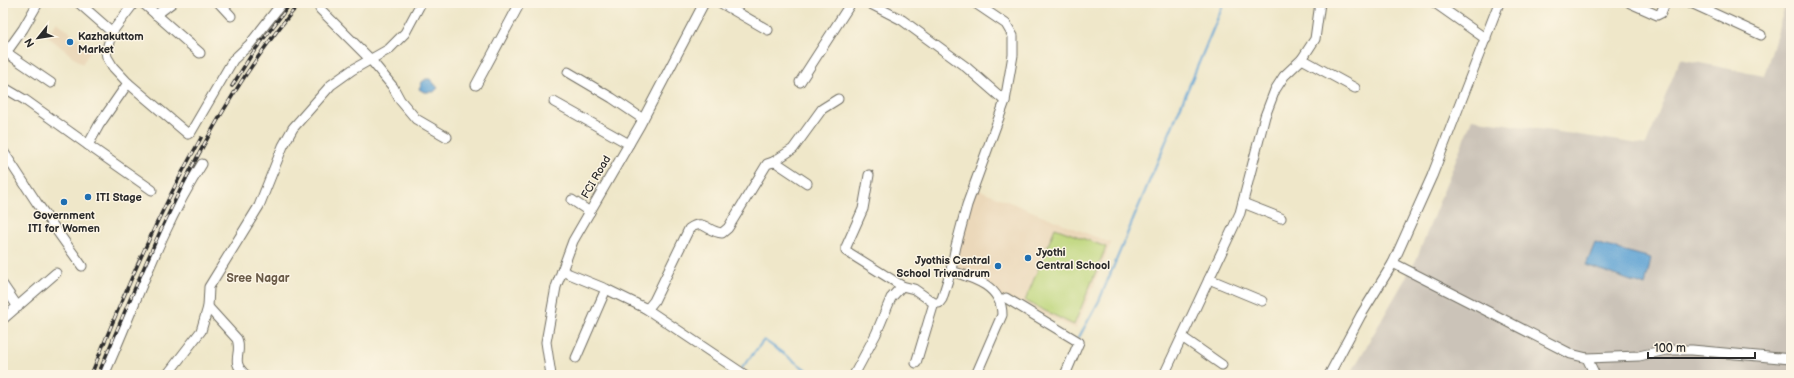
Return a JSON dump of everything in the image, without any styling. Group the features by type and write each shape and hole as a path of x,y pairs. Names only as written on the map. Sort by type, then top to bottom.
{"street":[{"path":"38,3 5,56 51,83"},
{"path":"79,3 112,32"},
{"path":"134,3 112,32 106,52 107,57 113,68 128,83 188,134 191,132 233,60 250,44 282,3"},
{"path":"143,3 200,53"},
{"path":"156,15 172,3"},
{"path":"219,3 230,16"},
{"path":"167,375 201,331 208,307 209,287 260,206 283,146 293,128 331,86 352,70 389,49 405,33 421,3"},
{"path":"476,85 520,3"},
{"name":"FCI Road","path":"551,375 546,342 556,287 573,241 643,119 704,3"},
{"path":"721,3 768,30"},
{"path":"800,82 851,3"},
{"path":"869,3 902,20 966,67 1005,101"},
{"path":"869,176 863,209 846,247 846,251 902,286 914,289 934,303 939,303 942,299 951,271 967,205 1005,101 1013,55 1013,36 1006,24 975,3"},
{"path":"1164,375 1240,213 1265,116 1275,90 1284,76 1302,59 1314,39 1320,3"},
{"path":"1435,3 1486,39"},
{"path":"1329,375 1361,315 1393,263 1432,176 1499,3"},
{"path":"1630,3 1657,15 1661,13 1666,3"},
{"path":"1691,3 1761,35"},
{"path":"320,9 371,60 416,119 447,137"},
{"path":"1302,59 1355,88"},
{"path":"568,72 612,98 643,119"},
{"path":"88,145 99,125 128,83"},
{"path":"3,87 25,100 152,190"},
{"path":"645,308 649,307 654,301 689,229 695,225 702,225 717,233 722,233 728,228 767,164 773,162 793,149 822,108 838,99"},
{"path":"554,102 629,144"},
{"path":"3,151 36,203 82,266"},
{"path":"773,162 807,183"},
{"path":"104,375 148,270 183,194 202,164"},
{"path":"572,200 590,212"},
{"path":"1243,203 1281,218"},
{"path":"1393,263 1571,354 1587,358 1639,356 1666,350 1692,350 1791,359"},
{"path":"562,271 606,289 645,308 745,375"},
{"path":"951,271 976,279 988,285 1002,306 1002,315 976,375"},
{"path":"3,319 56,273"},
{"path":"1209,279 1262,301"},
{"path":"3,285 18,307"},
{"path":"854,375 876,334 891,298 902,286"},
{"path":"576,358 606,289"},
{"path":"1006,298 1079,342 1065,375"},
{"path":"916,363 934,303"},
{"path":"208,307 237,338 239,344 237,364 240,370 246,375"},
{"path":"1182,337 1222,365"},
{"path":"1587,358 1595,375"}],"shaded area":[{"path":"1786,3 1791,3 1791,375 1350,375 1416,260 1472,119 1646,145 1680,59 1764,76"},
{"name":"Kazhakuttom Market","path":"57,22 92,49 82,64 47,36"},
{"name":"Jyothi Central School","path":"975,188 1111,243 1076,329 947,273"}],"green space":[{"path":"1055,228 1106,247 1074,325 1025,301"}],"water":[{"path":"426,79 430,79 438,88 434,92 424,92 419,89 422,82"},
{"path":"1595,243 1651,258 1645,286 1586,265"}],"waterway":[{"path":"1079,337 1099,301 1224,3"},
{"path":"741,369 764,340 808,371 820,375"}],"railway":[{"path":"232,86 252,54 291,3"},
{"path":"98,375 147,260 202,147 245,76 278,29 300,3"},
{"path":"91,375 129,284 156,225 170,195 201,138"}],"place":[{"name":"Kazhakuttom Market","path":"70,42"},
{"name":"ITI Stage","path":"88,197"},
{"name":"Government ITI for Women","path":"64,202"},
{"name":"Jyothi Central School","path":"1028,258"},
{"name":"Jyothis Central School Trivandrum","path":"998,266"}],"district":[{"name":"Sree Nagar","path":"258,278"}]}
